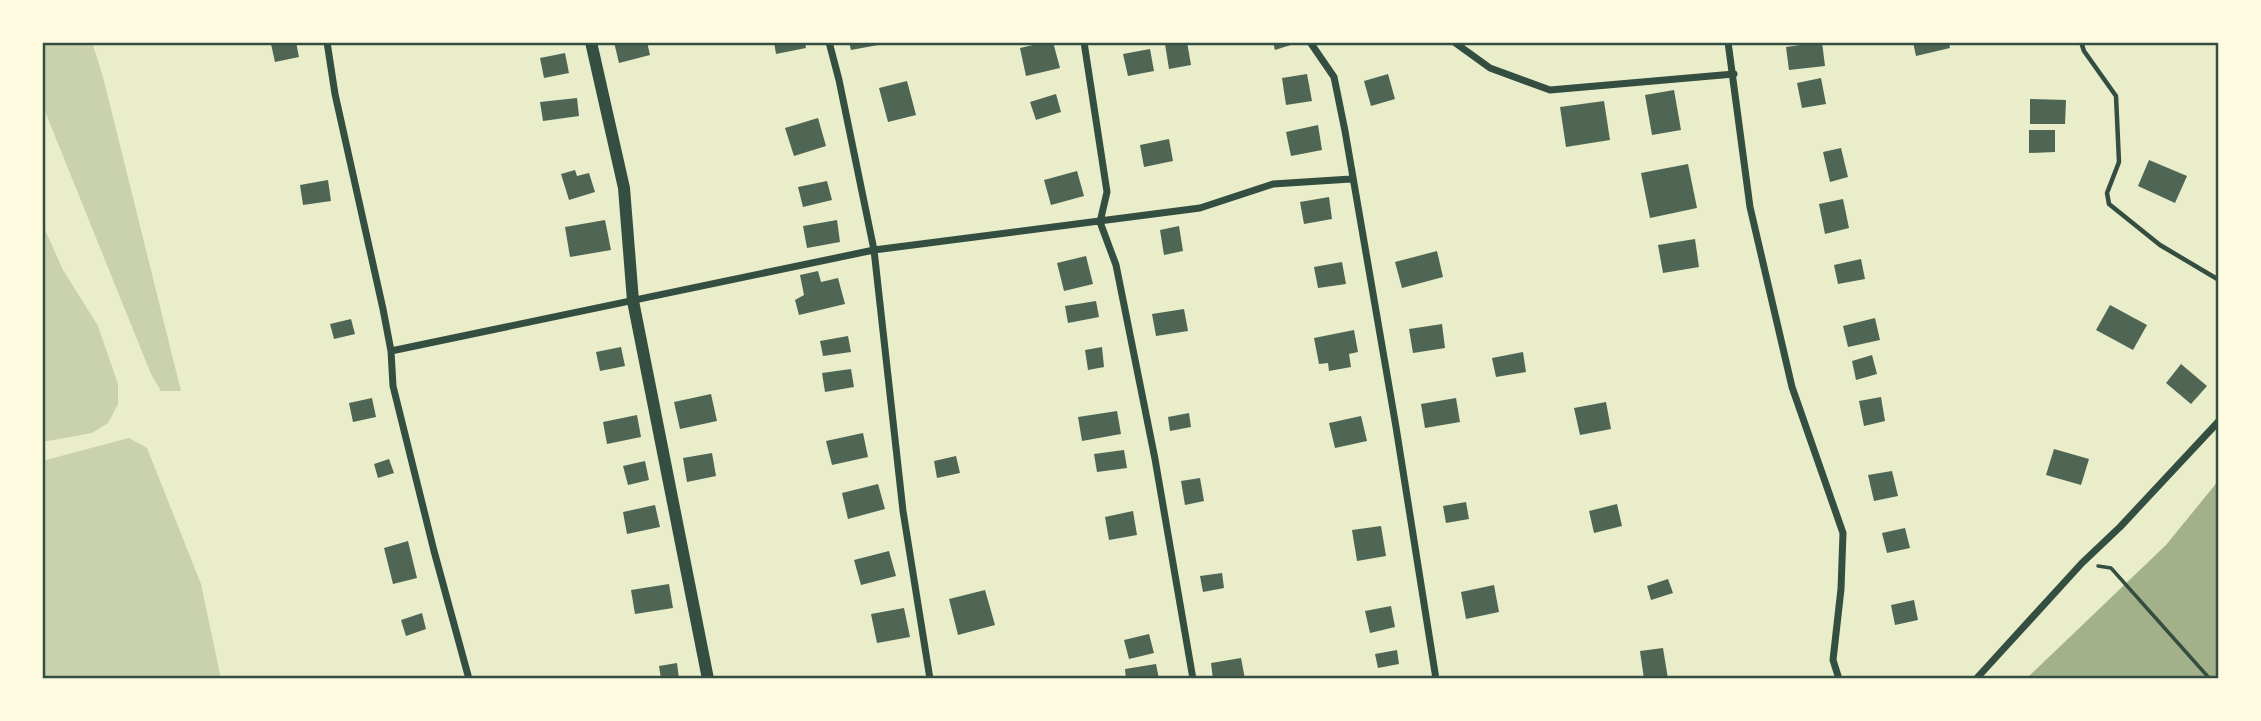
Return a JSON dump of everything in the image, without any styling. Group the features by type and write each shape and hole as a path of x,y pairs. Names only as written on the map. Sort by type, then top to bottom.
{"main road":[{"path":"591,42 624,188 634,301 708,679"}],"street":[{"path":"327,42 335,94 391,351 393,386 469,679"},
{"path":"829,42 874,250 903,511 930,679"},
{"path":"1084,42 1107,192 1101,222 1116,265 1155,459 1193,679"},
{"path":"1310,42 1334,77 1396,427 1436,679"},
{"path":"1454,42 1490,68 1550,90 1734,74"},
{"path":"1728,42 1750,207 1792,387 1843,533 1841,589 1833,660 1839,679"},
{"path":"391,351 874,250 1200,208 1273,184 1352,179"},
{"path":"1976,679 2082,563 2130,517 2219,421"}],"lane":[{"path":"2081,42 2084,51 2116,96 2119,162 2108,193 2109,204 2160,245 2219,280"}],"path":[{"path":"2111,568 2210,679"}],"shaded area":[{"path":"42,42 92,42 181,391 161,391 151,374 42,104"},
{"path":"42,223 63,270 98,326 118,384 118,404 108,423 92,433 42,442"},
{"path":"129,438 147,448 201,584 221,679 42,679 42,461"},
{"path":"2219,480 2219,679 2026,679 2166,545"}],"building":[{"path":"296,42 299,57 275,62 271,44"},
{"path":"614,42 647,42 650,55 619,63"},
{"path":"774,42 805,42 806,48 776,54"},
{"path":"849,42 878,42 878,45 851,50"},
{"path":"1053,42 1060,68 1026,76 1020,48"},
{"path":"1187,42 1191,65 1169,69 1165,44"},
{"path":"1273,42 1296,42 1297,43 1275,50"},
{"path":"1822,42 1825,66 1789,70 1786,47"},
{"path":"1913,42 1949,42 1950,48 1916,56"},
{"path":"1150,49 1154,71 1128,76 1123,54"},
{"path":"565,53 569,73 544,78 540,58"},
{"path":"1307,74 1312,101 1286,105 1282,78"},
{"path":"1388,74 1395,99 1371,106 1364,81"},
{"path":"1821,78 1826,104 1802,108 1797,83"},
{"path":"907,81 916,115 888,122 879,88"},
{"path":"1674,90 1681,130 1652,135 1645,95"},
{"path":"1056,94 1061,112 1036,120 1030,102"},
{"path":"577,98 579,116 543,121 540,102"},
{"path":"2030,99 2066,100 2065,124 2030,124"},
{"path":"1604,101 1610,140 1566,147 1560,107"},
{"path":"818,118 826,146 794,156 785,128"},
{"path":"1318,125 1322,150 1291,156 1286,132"},
{"path":"2029,130 2055,130 2055,152 2029,153"},
{"path":"1169,139 1173,161 1144,167 1140,145"},
{"path":"1841,148 1848,177 1830,182 1823,152"},
{"path":"2149,160 2187,176 2175,203 2138,186"},
{"path":"1688,164 1697,208 1650,218 1641,173"},
{"path":"575,170 577,176 589,173 595,192 569,200 561,174"},
{"path":"1077,171 1084,196 1051,205 1044,180"},
{"path":"328,180 331,201 303,205 300,185"},
{"path":"827,181 832,200 803,207 798,187"},
{"path":"1329,197 1332,219 1304,224 1300,202"},
{"path":"1843,199 1849,228 1825,234 1819,204"},
{"path":"605,220 611,250 570,257 565,227"},
{"path":"837,220 840,242 807,248 803,226"},
{"path":"1179,226 1183,251 1164,255 1160,230"},
{"path":"1695,239 1699,267 1663,273 1658,245"},
{"path":"1437,251 1443,277 1402,288 1395,262"},
{"path":"1086,256 1093,284 1064,291 1057,263"},
{"path":"1861,259 1865,279 1838,284 1834,265"},
{"path":"1342,262 1346,284 1318,288 1314,267"},
{"path":"818,271 821,282 838,278 845,304 799,315 795,300 804,295 800,275"},
{"path":"1096,301 1099,317 1068,323 1065,306"},
{"path":"2110,305 2147,325 2133,350 2096,330"},
{"path":"1184,309 1188,331 1156,336 1152,314"},
{"path":"1875,318 1880,340 1848,347 1843,326"},
{"path":"351,319 355,334 334,339 330,324"},
{"path":"1442,324 1445,348 1413,353 1409,329"},
{"path":"1354,330 1358,352 1349,354 1351,367 1329,371 1328,363 1319,364 1314,338"},
{"path":"848,336 851,352 823,356 820,341"},
{"path":"621,347 625,366 600,371 596,352"},
{"path":"1102,347 1104,367 1088,370 1085,350"},
{"path":"1523,352 1526,372 1496,377 1492,358"},
{"path":"1872,355 1877,374 1856,380 1852,361"},
{"path":"2181,364 2207,386 2191,404 2166,383"},
{"path":"851,369 854,387 825,392 822,373"},
{"path":"711,394 717,421 680,429 674,402"},
{"path":"1881,397 1885,421 1864,426 1859,401"},
{"path":"372,398 376,417 353,422 349,403"},
{"path":"1456,398 1460,422 1425,428 1421,404"},
{"path":"1606,402 1611,429 1580,435 1574,408"},
{"path":"1117,411 1121,434 1082,441 1078,417"},
{"path":"1189,413 1191,427 1170,431 1168,417"},
{"path":"637,415 641,437 607,444 603,422"},
{"path":"1361,416 1367,441 1335,448 1329,423"},
{"path":"863,433 868,457 832,465 826,441"},
{"path":"2054,449 2089,459 2081,485 2046,475"},
{"path":"1124,450 1127,468 1097,472 1094,454"},
{"path":"712,453 716,476 687,482 683,458"},
{"path":"956,456 960,473 937,478 934,461"},
{"path":"389,459 394,473 378,478 374,464"},
{"path":"645,461 649,480 628,485 623,466"},
{"path":"1892,471 1898,496 1874,501 1868,475"},
{"path":"1200,478 1204,501 1185,505 1181,481"},
{"path":"878,484 885,509 848,519 842,493"},
{"path":"1466,502 1469,519 1446,523 1443,506"},
{"path":"1617,504 1622,526 1594,533 1589,511"},
{"path":"655,505 660,527 627,534 623,512"},
{"path":"1133,511 1137,535 1109,540 1105,517"},
{"path":"1381,526 1386,556 1357,561 1352,530"},
{"path":"1905,528 1910,548 1887,553 1882,533"},
{"path":"408,541 417,578 393,584 384,548"},
{"path":"889,551 896,576 861,585 854,560"},
{"path":"1222,573 1224,588 1203,592 1200,576"},
{"path":"1668,579 1673,593 1651,600 1647,586"},
{"path":"669,584 673,608 635,614 631,590"},
{"path":"1494,585 1499,612 1466,619 1461,592"},
{"path":"985,590 995,625 958,635 949,599"},
{"path":"1914,600 1918,620 1895,625 1891,605"},
{"path":"1391,606 1395,627 1370,633 1365,611"},
{"path":"904,608 910,637 877,643 871,614"},
{"path":"422,613 426,629 406,636 401,620"},
{"path":"1149,634 1154,653 1129,659 1124,640"},
{"path":"1663,648 1668,679 1644,679 1640,651"},
{"path":"1397,650 1399,664 1378,668 1375,654"},
{"path":"1241,658 1245,679 1213,679 1211,663"},
{"path":"677,663 679,679 661,679 659,666"},
{"path":"1156,664 1159,679 1126,679 1125,669"}]}
